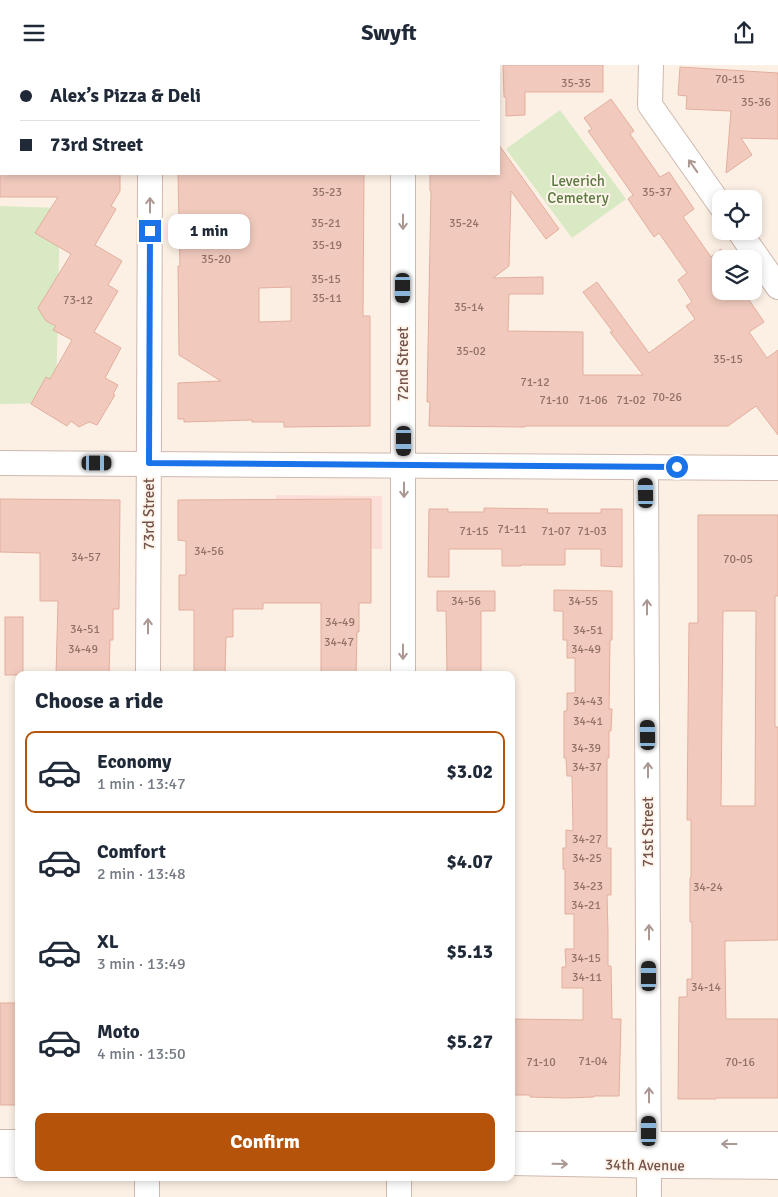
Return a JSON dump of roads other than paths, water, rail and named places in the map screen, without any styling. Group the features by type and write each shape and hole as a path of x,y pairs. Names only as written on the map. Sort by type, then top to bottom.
{"street":[{"path":"651,65 650,105 712,193"},
{"name":"73rd Street","path":"148,671 150,175"},
{"name":"72nd Street","path":"403,175 403,671"},
{"path":"745,240 778,287"},
{"path":"0,463 778,468"},
{"name":"71st Street","path":"646,467 649,1197"},
{"path":"0,1142 15,1142"},
{"name":"34th Avenue","path":"515,1144 778,1167"},
{"name":"34th Avenue","path":"515,1163 650,1155 778,1144"},
{"path":"0,1165 15,1165"},
{"path":"147,1181 147,1197"},
{"path":"399,1181 399,1197"}],"park label":[{"name":"Leverich Cemetery","path":"578,190"}]}
